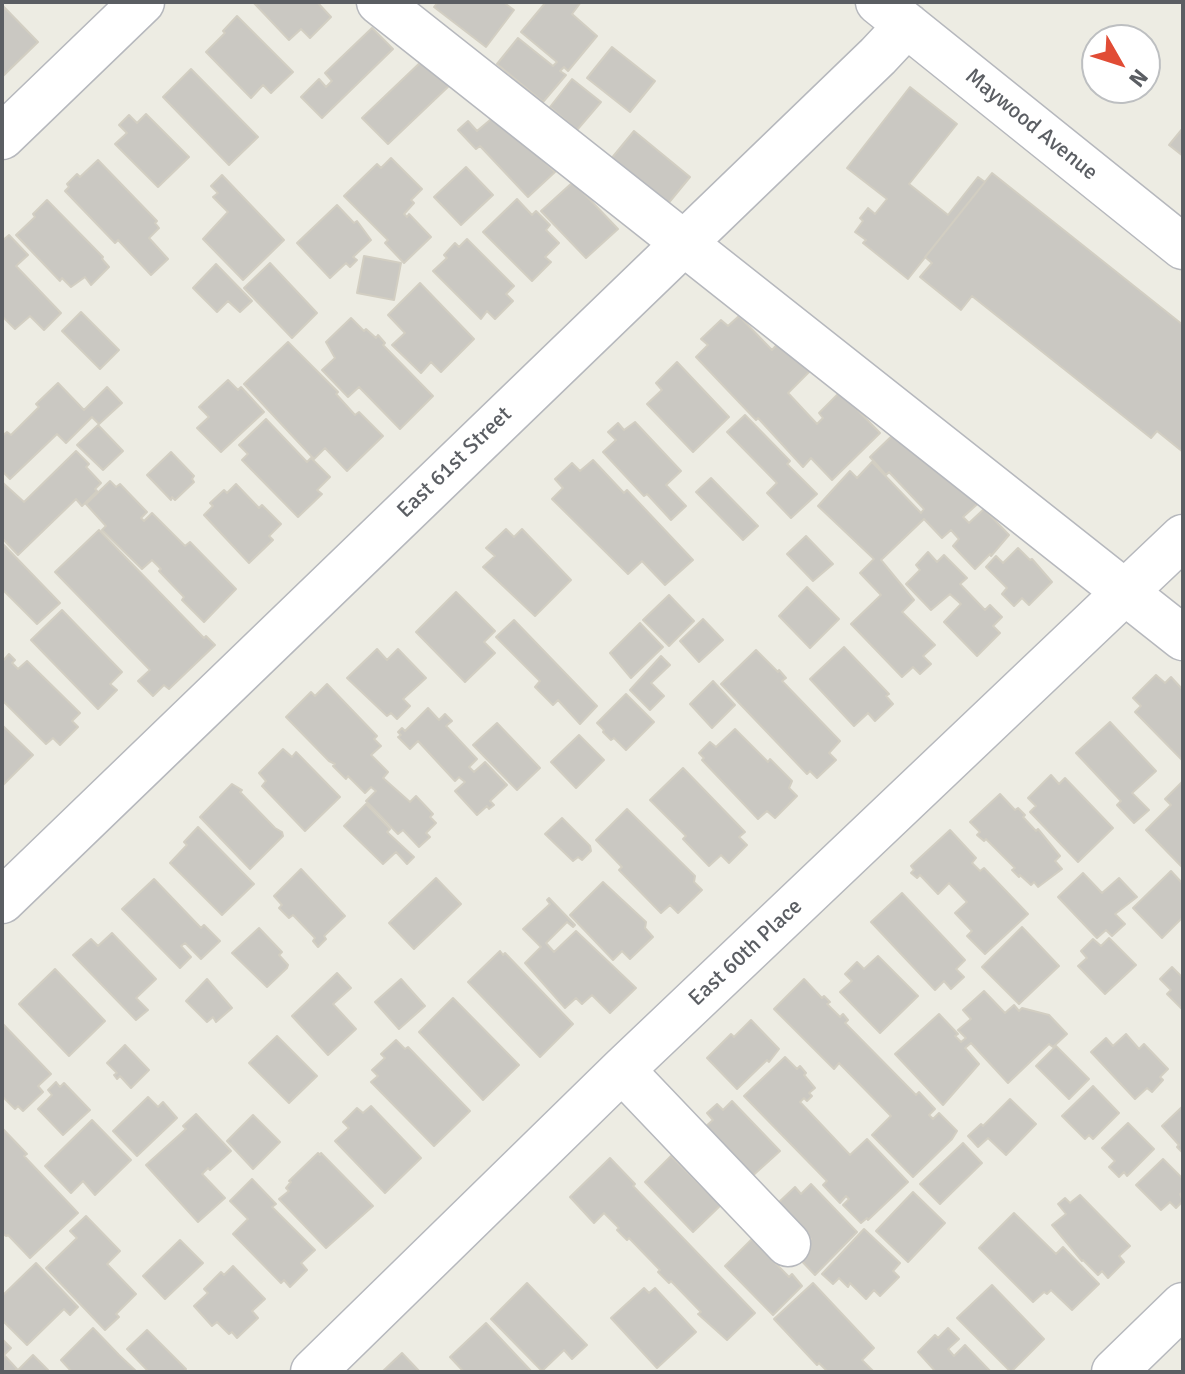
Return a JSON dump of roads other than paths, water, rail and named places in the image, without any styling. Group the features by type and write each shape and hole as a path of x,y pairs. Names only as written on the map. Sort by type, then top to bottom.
{"street":[{"path":"2,137 142,2"},
{"path":"379,2 1183,638"},
{"name":"East 61st Street","path":"2,901 685,241 892,13"},
{"name":"Maywood Avenue","path":"892,13 1183,247"},
{"name":"East 60th Place","path":"313,1372 622,1070 1183,537"},
{"path":"622,1070 788,1244"},
{"path":"1114,1372 1183,1305"}]}
